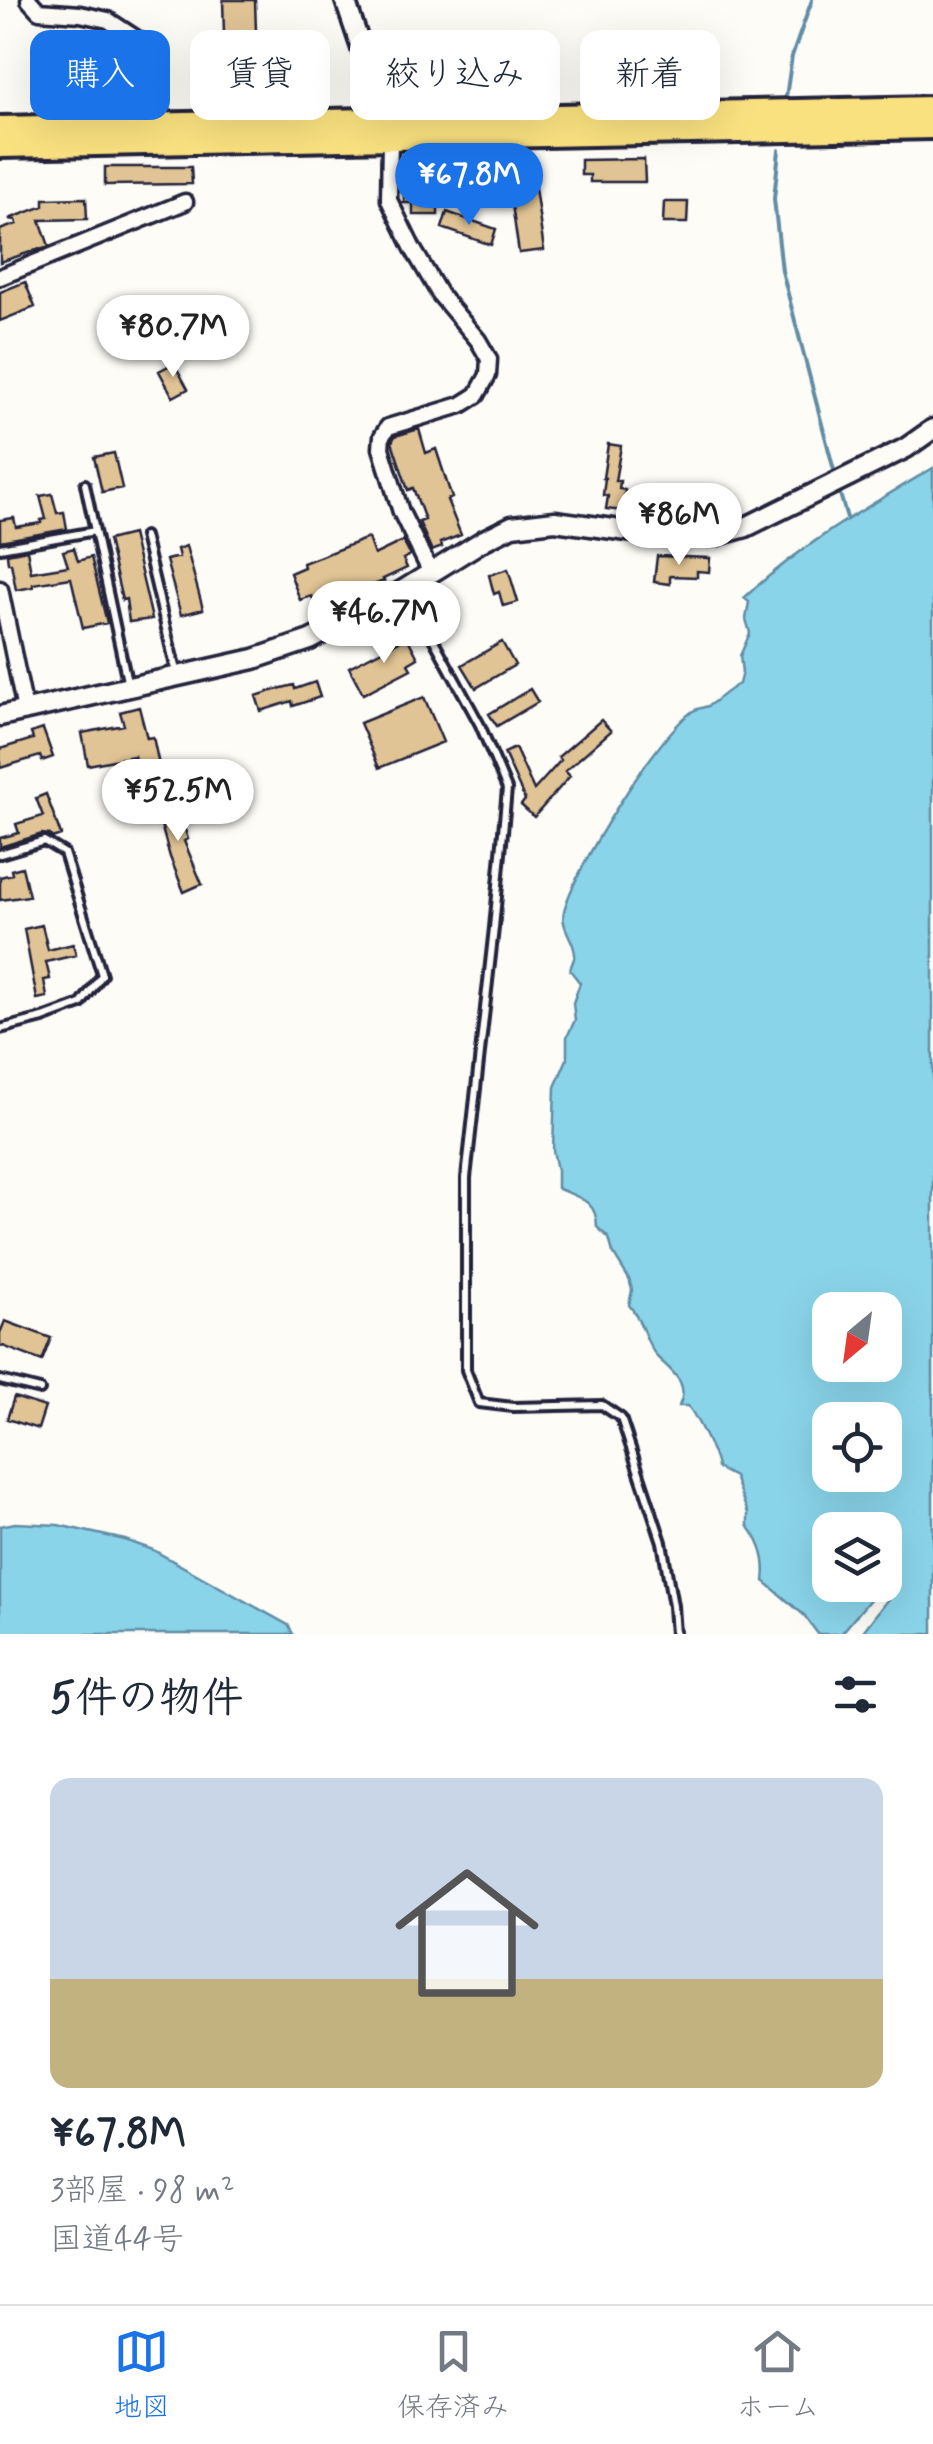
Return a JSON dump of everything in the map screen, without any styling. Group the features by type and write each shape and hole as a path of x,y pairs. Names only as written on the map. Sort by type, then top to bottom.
{"highway":[{"path":"0,146 168,134 933,108"},
{"path":"389,129 933,127"},
{"path":"0,128 168,134"}],"street":[{"path":"29,0 38,11 108,20 137,39 145,52 152,97 168,134"},
{"path":"343,1 389,129 389,200 440,295 478,340 489,360 488,375 477,395 461,405 388,427 382,436 380,448 401,512 431,572"},
{"path":"0,276 185,202"},
{"path":"0,716 254,659 310,640 512,526 555,521 664,536 714,536 746,528 906,448 933,429"},
{"path":"0,589 25,710"}],"lane":[{"path":"84,484 128,687"},
{"path":"0,548 94,530"},
{"path":"144,536 177,676"},
{"path":"405,588 480,726 506,789 466,1178 466,1370 479,1403 513,1407 602,1405 620,1418 662,1542 675,1634"},
{"path":"0,854 44,841 64,853 102,975 80,1004 0,1029"},
{"path":"0,1380 40,1390"}],"water":[{"path":"933,468 933,1634 861,1634 886,1602 902,1602 902,1512 812,1512 812,1602 868,1602 841,1634 818,1634 804,1615 764,1581 762,1552 748,1526 748,1513 734,1477 717,1468 692,1411 688,1406 679,1406 680,1382 653,1351 629,1305 629,1279 609,1238 597,1227 594,1211 585,1201 557,1188 553,1150 555,1087 567,1059 567,1037 575,1020 573,1003 580,983 570,970 575,955 563,917 583,866 640,773 678,724 739,684 740,656 750,633 746,619 749,602 744,598 812,543"},
{"path":"58,1525 153,1550 288,1625 293,1634 0,1634 0,1526"}],"building":[{"path":"223,0 255,0 256,30 224,30"},
{"path":"429,152 429,174 438,174 438,215 413,215 413,203 404,203 404,153"},
{"path":"644,159 645,182 590,182 590,175 581,175 581,160"},
{"path":"105,167 191,167 192,184 105,185"},
{"path":"534,181 544,250 519,253 509,184"},
{"path":"86,198 87,219 40,220 49,246 0,262 0,230 17,224 9,219 44,206 44,199"},
{"path":"664,202 688,202 687,223 663,223"},
{"path":"447,212 496,229 491,245 442,228"},
{"path":"25,282 35,307 0,321 0,292"},
{"path":"174,363 188,389 173,397 159,371"},
{"path":"419,429 426,453 436,449 452,498 447,500 461,535 440,543 442,547 432,551 419,522 425,520 413,488 408,490 392,442 395,436"},
{"path":"608,444 621,446 615,481 620,481 619,489 625,490 623,511 606,509 608,496 603,495 603,478"},
{"path":"114,453 122,488 102,492 94,457"},
{"path":"52,494 57,513 64,512 67,529 0,541 0,520 14,518 16,527 41,523 46,519 40,496"},
{"path":"132,534 152,619 129,622 108,540"},
{"path":"368,538 374,555 403,541 410,555 403,559 407,568 316,607 312,596 300,600 290,573 304,567 303,563"},
{"path":"186,546 203,609 181,615 166,560 179,557 177,549"},
{"path":"74,548 78,561 91,557 107,623 83,628 71,578 16,590 7,554 27,550 31,572 68,566 63,551"},
{"path":"657,556 710,558 709,572 697,571 697,577 670,576 670,584 654,582"},
{"path":"508,569 518,602 503,606 499,592 494,594 489,575"},
{"path":"407,637 418,658 408,664 411,669 363,694 349,667"},
{"path":"502,642 515,665 476,688 462,665"},
{"path":"315,682 320,697 261,711 256,696"},
{"path":"530,689 538,702 497,726 489,714"},
{"path":"424,697 443,742 379,768 360,723"},
{"path":"139,707 147,738 153,737 159,765 138,770 134,756 88,765 82,733 124,725 120,712"},
{"path":"601,720 611,731 565,771 570,776 534,817 521,805 525,800 504,753 515,748 534,790 561,760 558,757"},
{"path":"43,729 53,757 42,761 40,756 0,768 0,749 33,739 31,733"},
{"path":"168,790 176,816 180,814 188,839 184,841 202,884 184,892 160,821 165,819 157,794"},
{"path":"46,794 61,835 52,838 42,834 0,847 0,838 19,833 16,824 43,816 36,798"},
{"path":"22,867 29,896 0,900 0,877"},
{"path":"42,925 48,950 73,944 76,955 46,962 50,979 44,980 47,997 37,999 24,929"},
{"path":"5,1321 51,1338 42,1361 0,1345"},
{"path":"14,1397 45,1407 38,1429 7,1419"}],"waterway":[{"path":"786,97 792,56 812,0"},
{"path":"779,150 774,199 782,271 836,478"},
{"path":"838,487 847,518"}]}
